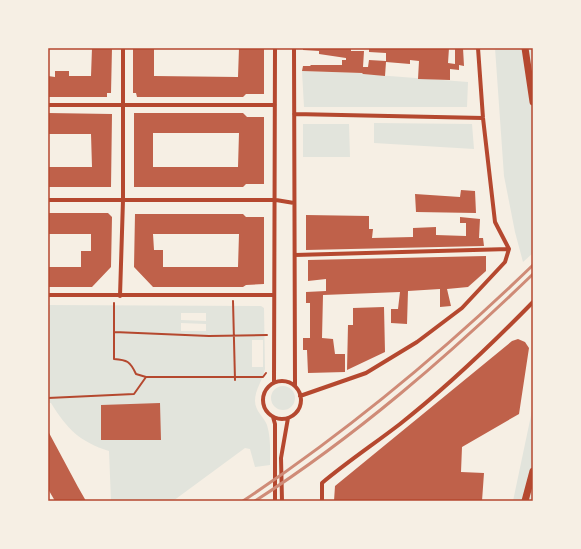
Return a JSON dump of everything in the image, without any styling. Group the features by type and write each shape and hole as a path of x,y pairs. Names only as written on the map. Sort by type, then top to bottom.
{"main road":[{"path":"525,48 533,102"},
{"path":"525,501 533,470"}],"street":[{"path":"120,296 123,200 123,48"},
{"path":"274,382 276,200 275,48"},
{"path":"294,48 295,386"},
{"path":"300,396 366,373 417,342 462,308 505,262 509,249 495,222 483,118 478,48"},
{"path":"48,105 275,105"},
{"path":"294,114 483,118"},
{"path":"48,200 276,200 294,203"},
{"path":"295,255 509,249"},
{"path":"48,295 274,295"},
{"path":"322,501 322,483 435,395 512,324 533,302"},
{"path":"281,380 290,382 295,386 299,390 300,396 300,406 298,410 294,415 288,418 279,419 273,417 265,409 263,402 264,393 267,388 274,382 281,380"},
{"path":"273,417 275,424 275,501"},
{"path":"282,501 281,458 288,418"}],"path":[{"path":"114,296 114,359 124,360 132,364 136,374 146,377 263,377 266,374 268,364 274,364"},
{"path":"233,298 235,380"},
{"path":"114,332 274,336"},
{"path":"48,398 134,394 146,377"}],"shaded area":[{"path":"495,48 533,48 533,253 523,262 515,232 504,176"},
{"path":"302,71 362,73 468,82 467,107 304,107"},
{"path":"374,123 472,124 474,149 374,143"},
{"path":"303,124 349,124 350,157 303,157"},
{"path":"48,305 261,306 264,308 265,369 256,392 255,405 267,425 270,445 270,465 255,467 250,449 245,448 173,501 111,501 109,451 82,439 69,427 51,403 48,403","holes":["181,313 206,313 206,321 181,320","181,323 206,324 206,331 181,331","252,340 263,340 263,367 252,367"]},
{"path":"283,386 291,390 295,398 291,406 283,410 275,406 271,398 275,390"},
{"path":"533,406 533,501 513,501"}],"building":[{"path":"92,48 112,48 111,93 107,93 107,97 48,97 48,76 55,77 55,71 69,71 69,76 91,76"},
{"path":"133,48 154,48 154,76 238,77 239,48 264,48 264,94 246,94 243,97 137,97 136,93 133,93"},
{"path":"303,48 351,48 351,51 364,51 363,67 368,67 369,60 386,61 386,53 369,52 369,48 449,48 448,63 455,64 455,48 463,48 464,66 459,65 459,70 450,69 450,80 418,79 419,61 410,60 410,64 386,62 385,76 362,73 302,71 303,66 342,65 342,60 346,60 346,58 319,54 319,51 303,50"},
{"path":"48,113 112,114 111,187 48,187 48,167 92,167 91,134 48,134"},
{"path":"134,113 243,113 247,117 264,117 264,184 246,184 243,187 134,187","holes":["153,133 239,133 238,167 153,167"]},
{"path":"461,190 475,191 476,213 416,212 415,194 460,197"},
{"path":"48,213 108,213 112,217 111,267 92,287 48,287 48,267 81,267 81,251 91,251 91,234 48,234"},
{"path":"135,214 243,214 246,217 264,217 264,284 246,285 243,287 153,287 134,267","holes":["153,234 239,234 238,267 163,267 163,250 154,250"]},
{"path":"306,215 369,216 369,229 373,229 372,238 413,237 413,228 436,227 436,235 466,236 466,223 460,223 460,217 480,219 479,238 483,238 484,246 306,250"},
{"path":"486,256 486,271 468,287 447,289 451,306 440,307 440,289 408,291 407,324 391,323 391,309 398,309 400,292 323,295 322,338 333,339 335,354 345,354 345,372 308,373 307,350 303,350 303,338 310,338 310,303 306,303 306,292 326,291 326,279 308,281 308,260"},
{"path":"384,307 385,352 347,370 348,325 353,325 353,308"},
{"path":"518,339 525,342 529,348 519,414 462,447 461,472 484,473 482,501 334,501 335,486 512,341"},
{"path":"160,403 161,440 101,440 101,405"},
{"path":"48,431 86,501 55,501 48,489"}],"railway":[{"path":"243,501 320,447 393,390 499,298 533,265"},
{"path":"255,501 329,450 400,394 501,305 533,274"}]}
